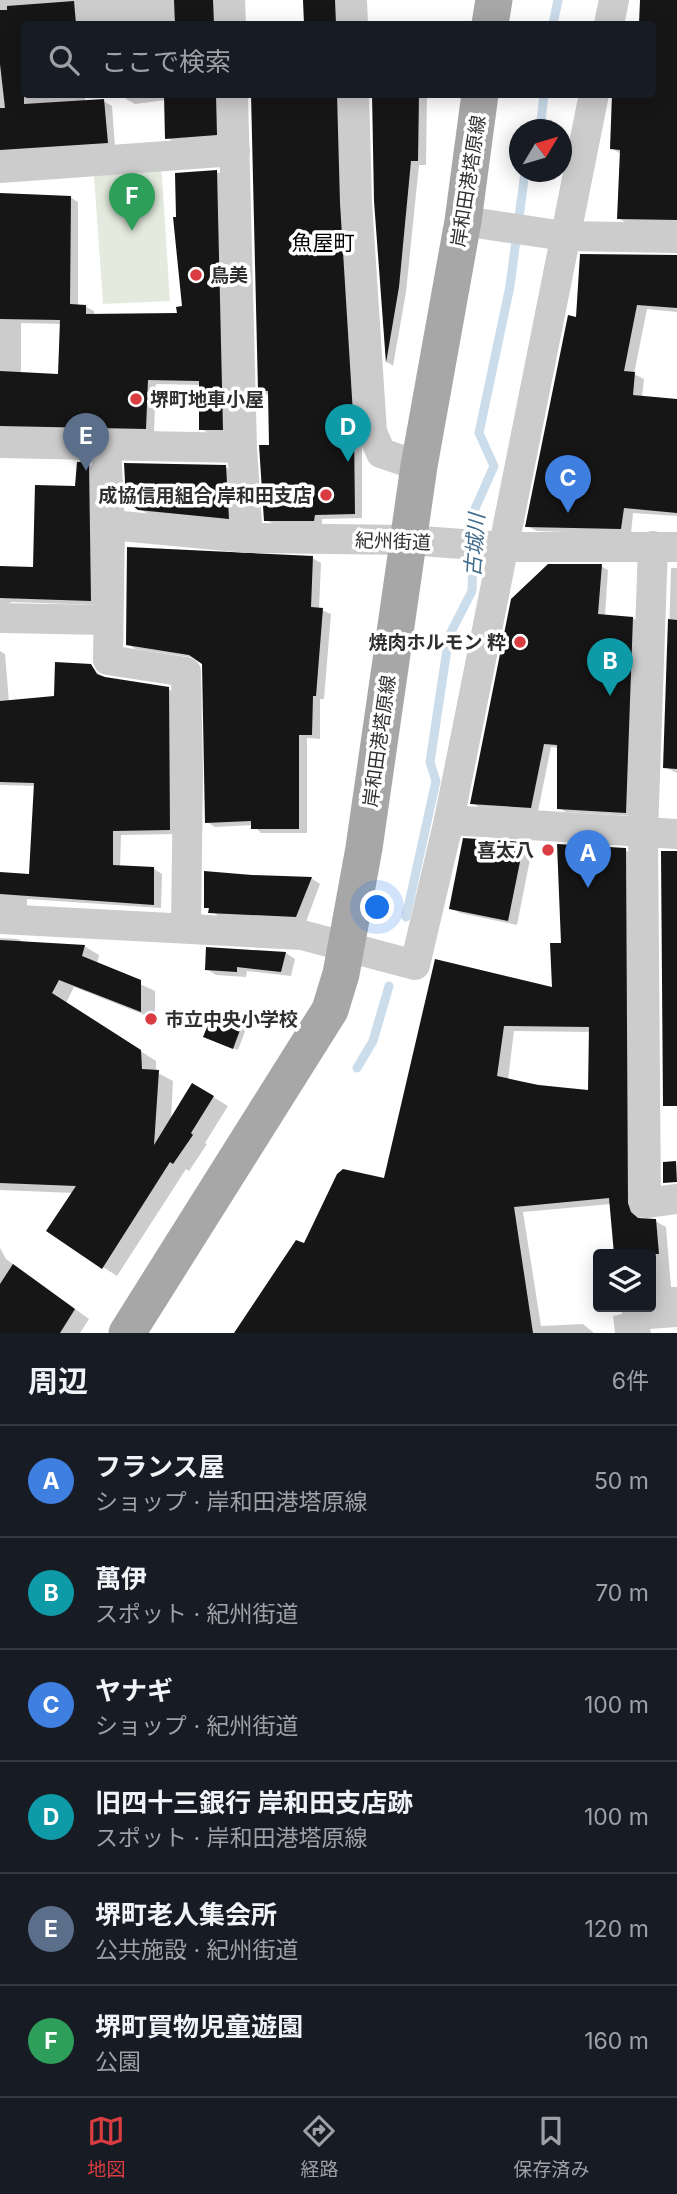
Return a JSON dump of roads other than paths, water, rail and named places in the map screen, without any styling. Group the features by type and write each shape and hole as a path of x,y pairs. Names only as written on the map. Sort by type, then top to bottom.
{"main road":[{"path":"490,21 494,0"},
{"name":"岸和田港塔原線","path":"127,1333 330,1010 347,944 419,466 463,221 480,98"}],"street":[{"path":"230,0 230,21"},
{"path":"352,0 353,21"},
{"path":"610,21 614,0"},
{"path":"233,98 242,448 248,538"},
{"path":"355,98 357,202 372,432 381,453 419,466"},
{"path":"0,919 302,934 347,944 415,965 449,820 483,546 550,234 593,98"},
{"path":"0,168 235,151"},
{"path":"463,221 550,234 677,238"},
{"path":"0,443 242,448"},
{"path":"106,444 110,525 107,660 186,672 186,927"},
{"name":"紀州街道","path":"110,525 248,538 408,540 483,546 665,546"},
{"path":"665,546 643,833 646,1203 677,1199"},
{"path":"0,618 106,620"},
{"path":"449,820 677,834"}],"waterway":[{"name":"古城川","path":"554,21 558,0"},
{"name":"古城川","path":"541,119 544,98"},
{"name":"古城川","path":"406,917 436,781 430,762 449,636 472,591 474,511 494,466 479,433 510,286 524,182"},
{"name":"古城川","path":"357,1068 373,1041 389,986"}],"place":[{"name":"堺町買物児童遊園","path":"132,231"},
{"name":"鳥美","path":"196,275"},
{"name":"堺町地車小屋","path":"136,399"},
{"name":"旧四十三銀行 岸和田支店跡","path":"348,462"},
{"name":"堺町老人集会所","path":"86,471"},
{"name":"成協信用組合 岸和田支店","path":"326,495"},
{"name":"ヤナギ","path":"568,513"},
{"name":"焼肉ホルモン 粋","path":"520,642"},
{"name":"萬伊","path":"610,696"},
{"name":"喜太八","path":"548,850"},
{"name":"フランス屋","path":"588,888"},
{"name":"市立中央小学校","path":"151,1019"}],"district":[{"name":"魚屋町","path":"323,243"}]}
